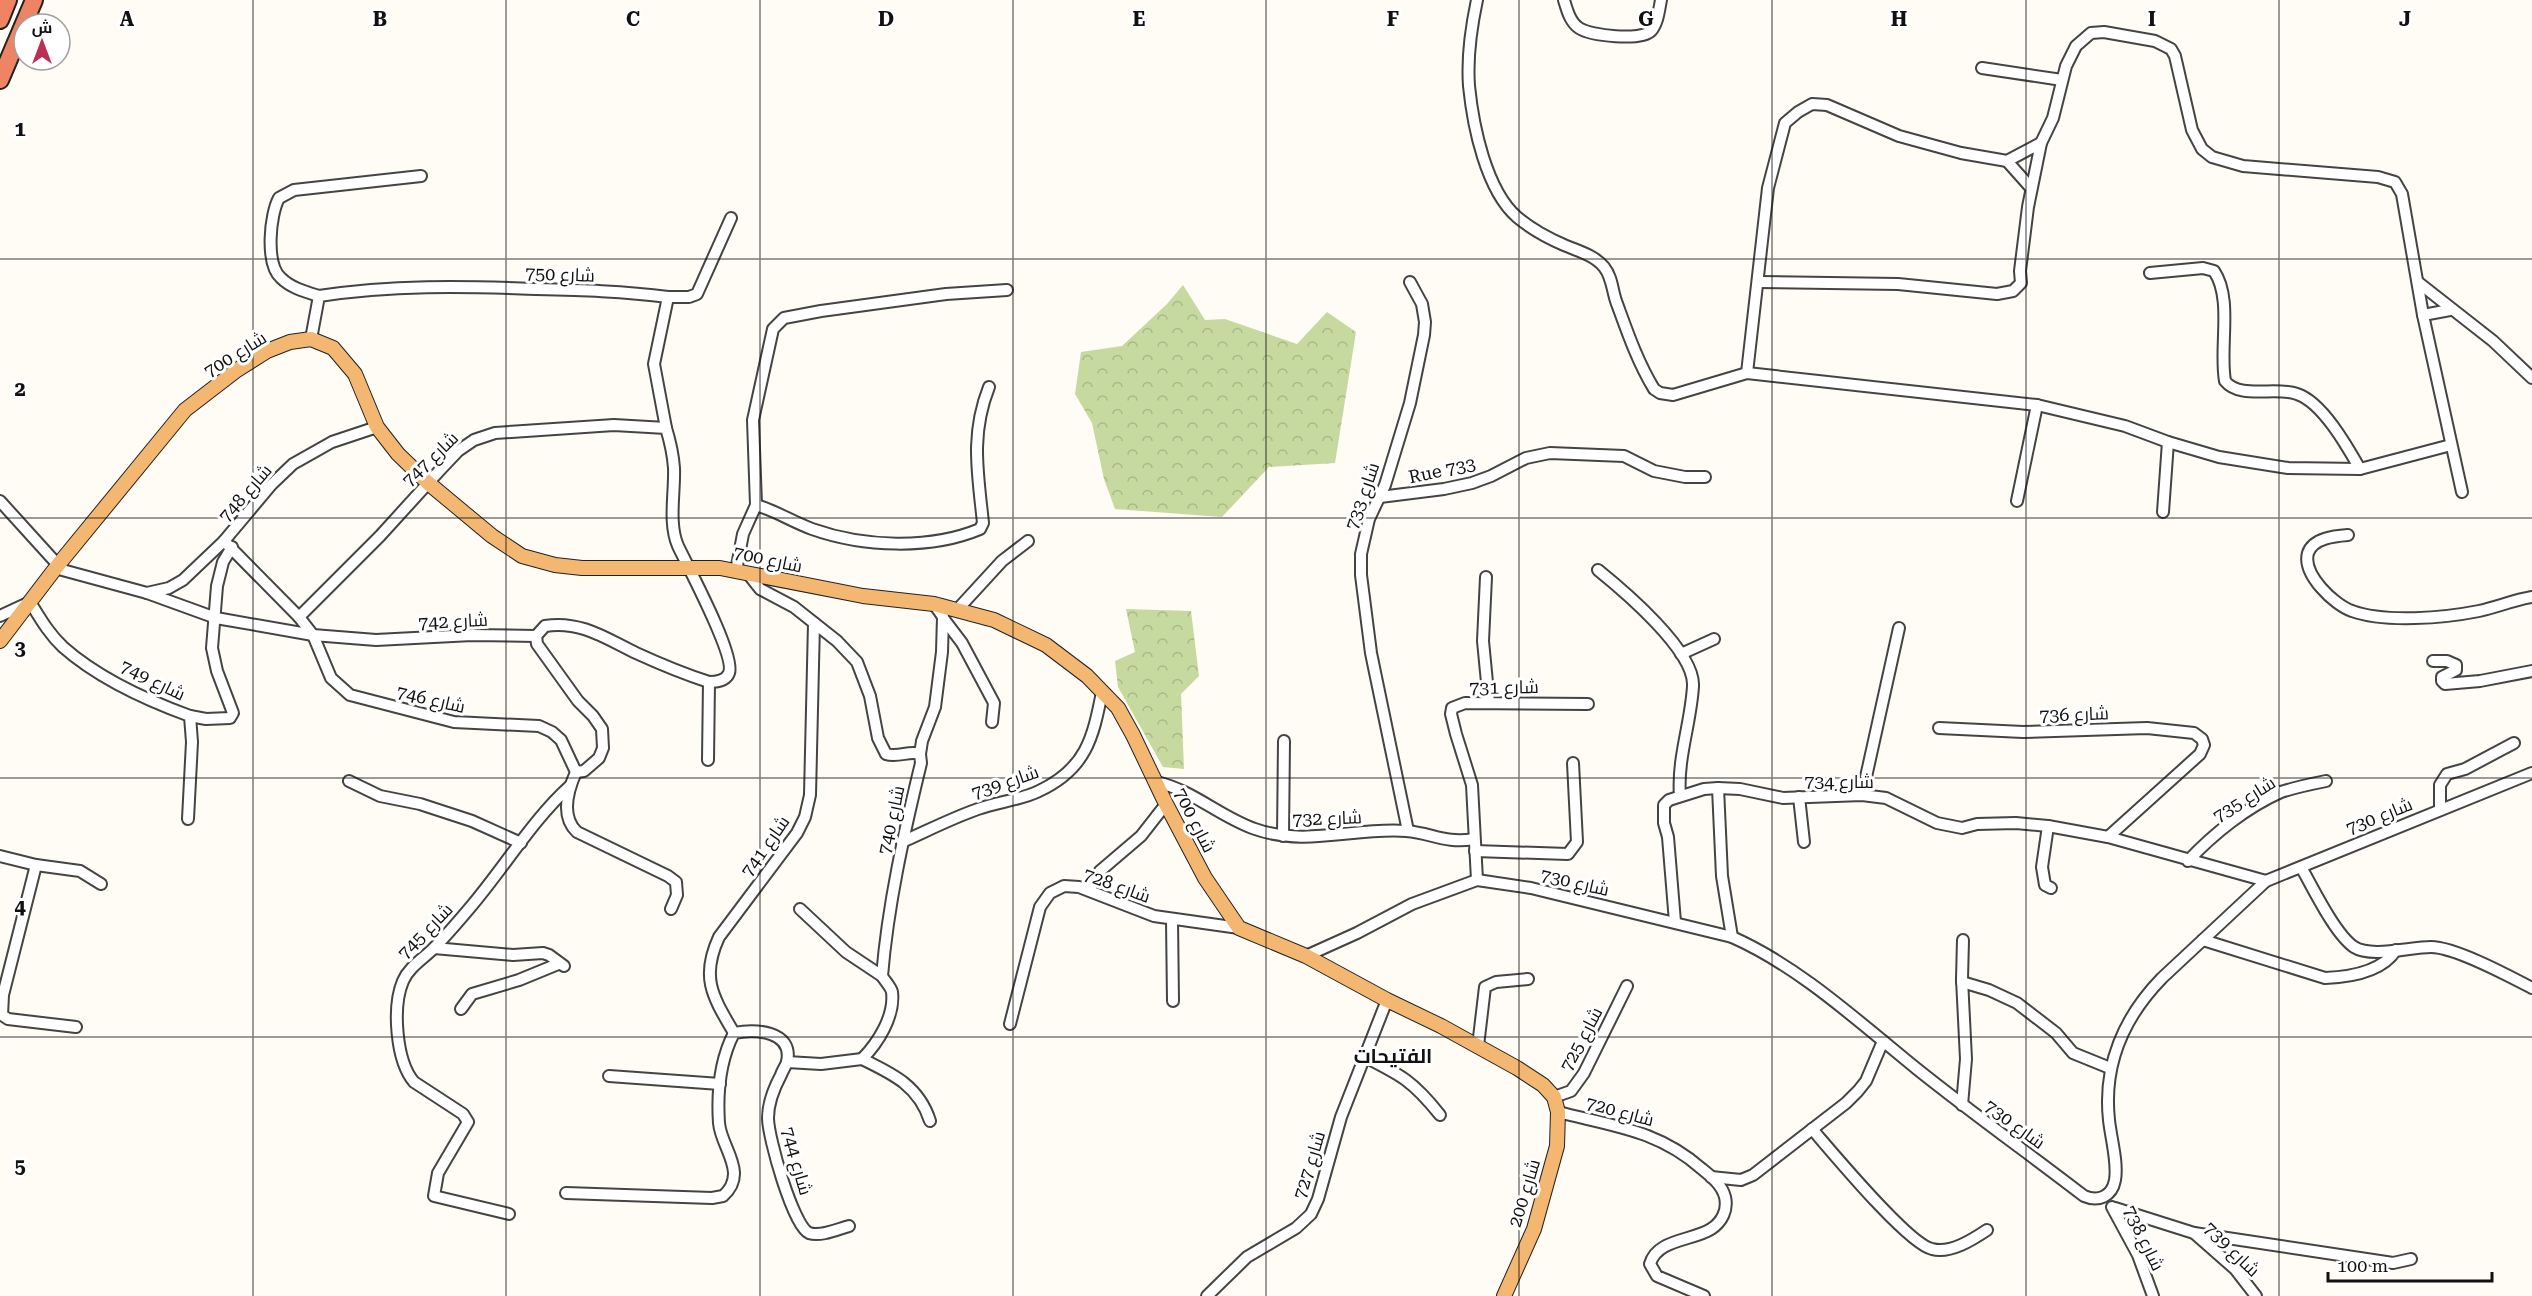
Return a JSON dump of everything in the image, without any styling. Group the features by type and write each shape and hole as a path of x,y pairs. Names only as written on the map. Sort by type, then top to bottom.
{"highway":[{"path":"0,20 8,0"},
{"path":"0,80 34,0"}],"main road":[{"name":"شارع 700","path":"0,640 56,567 185,410 237,370 267,351 290,342 311,339 333,348 355,375 377,427 398,454 427,482 492,536 522,556 555,565 582,567 720,568 863,596 934,604 994,620 1046,645 1087,676 1123,717 1205,878 1239,928"},
{"path":"1239,928 1306,956 1441,1026 1543,1085 1554,1097"},
{"name":"شارع 200","path":"1504,1296 1537,1219 1557,1146 1558,1112 1554,1097"}],"street":[{"path":"1477,0 1469,54 1469,86 1485,160 1502,200 1517,217 1539,231 1596,259 1603,266 1609,274 1614,296 1632,347 1654,389 1660,393 1673,395 1747,373 2037,405 2115,423 2219,457 2288,468 2360,469 2451,445"},
{"path":"1564,0 1572,21 1579,28 1596,34 1628,36 1649,33 1655,26 1661,0"},
{"path":"1759,282 1898,284 1997,294 2013,291 2021,283 2021,260 2031,188 2041,144 2053,118 2070,54 2083,38 2091,33 2104,32 2155,41 2171,49 2177,62 2192,130 2202,149 2212,157 2243,166 2378,177 2395,182 2402,194 2406,211 2419,283 2422,315 2462,492"},
{"path":"1982,68 2062,80"},
{"path":"1747,373 1768,188 1785,123 1798,111 1812,104 1827,105 1899,136 1961,153 2007,161 2041,144"},
{"path":"2007,161 2031,188"},
{"path":"311,339 319,296 282,280 273,265 272,220 279,198 294,190 421,176"},
{"name":"شارع 750","path":"319,296 396,287 443,286 689,297 697,294 731,218"},
{"path":"2150,273 2203,268 2214,271 2223,290 2222,350 2225,381 2234,388 2282,391 2302,396 2319,410 2340,436 2360,469"},
{"name":"شارع 733","path":"1408,831 1371,653 1361,575 1361,554 1369,519 1380,497 1410,403 1424,335 1425,322 1422,304 1410,282"},
{"path":"2419,283 2450,310 2493,341 2532,378"},
{"path":"920,753 893,756 886,754 882,749 865,677 857,662 837,641 794,607 768,595 742,573 742,534 756,505 753,420 773,330 780,320 821,311 946,294 1007,290"},
{"path":"668,297 654,364 674,469 673,511 677,543 726,648 730,670 722,680 709,682 708,760"},
{"path":"2422,315 2450,310"},
{"path":"756,505 810,529 861,541 934,541 980,529 983,523 976,442 978,418 989,387"},
{"path":"2017,501 2037,405"},
{"name":"شارع 747","path":"299,617 380,536 427,482 464,446 487,435 614,425 666,428"},
{"name":"شارع 748","path":"147,593 169,588 183,580 228,544 271,485 293,464 332,442 377,427"},
{"path":"2163,512 2168,442"},
{"name":"Rue 733","path":"1380,497 1472,483 1542,453 1571,452 1624,456 1654,471 1685,477 1705,477"},
{"path":"0,501 56,567"},
{"path":"2348,535 2322,540 2308,552 2308,559 2315,578 2324,592 2333,601 2352,611 2378,617 2452,615 2532,597"},
{"path":"957,610 1002,561 1028,541"},
{"path":"228,544 299,617"},
{"path":"190,716 224,720 230,718 233,713 217,671 212,648 217,586 228,544"},
{"name":"شارع 742","path":"56,567 147,593 216,618 313,635 376,640 472,635 536,636 546,626 566,624 584,628 709,682"},
{"path":"1598,570 1637,603 1681,654 1693,673 1693,686 1681,756 1680,796 1669,800 1664,805 1663,812 1668,837 1675,922"},
{"path":"1486,578 1483,641 1489,703"},
{"path":"0,616 30,602"},
{"name":"شارع 749","path":"30,602 54,637 90,667 152,700 190,716 192,742 188,819"},
{"path":"934,604 962,643 994,703 992,722"},
{"name":"شارع 746","path":"299,617 313,635 331,678 350,696 454,722 539,726 552,732 561,740 576,772"},
{"name":"شارع 740","path":"861,1059 869,1051 891,1011 892,990 882,976 902,842 921,763 920,753 936,697 942,652 943,617"},
{"name":"شارع 741","path":"734,1033 710,987 708,974 711,955 719,937 797,833 806,817 811,776 814,623"},
{"path":"1862,795 1899,628"},
{"path":"536,636 537,644 578,701 602,729 603,748 599,758 584,771 576,772 570,786 567,810 572,828 676,882 677,895 671,909"},
{"path":"1681,654 1714,639"},
{"path":"2433,661 2447,661 2457,667 2442,677 2445,684 2480,681 2532,671"},
{"name":"شارع 739","path":"902,842 964,814 1038,792 1067,774 1079,763 1087,749 1102,692"},
{"name":"شارع 731","path":"1477,880 1470,775 1455,734 1452,708 1457,705 1489,703 1588,704"},
{"name":"شارع 736","path":"1939,728 2023,732 2147,728 2194,734 2202,739 2204,745 2194,759 2108,837"},
{"path":"1283,836 1284,741"},
{"path":"2440,810 2440,785 2447,774 2464,769 2514,743"},
{"name":"شارع 732","path":"1156,782 1184,791 1253,829 1283,836 1326,837 1408,831 1475,845 1568,854 1577,842 1573,763"},
{"name":"شارع 730","path":"1306,956 1412,904 1477,880 1531,888 1732,937 1759,949 1797,975 1962,1105 2084,1196 2100,1199 2107,1195 2115,1181 2108,1095 2110,1068 2116,1048 2130,1020 2147,994 2266,881 2532,773"},
{"path":"349,781 380,796 420,804 472,820 520,843"},
{"name":"شارع 735","path":"2188,861 2207,842 2258,805 2294,788 2326,781"},
{"name":"شارع 745","path":"509,1214 434,1196 438,1173 468,1122 463,1114 414,1082 409,1076 402,1058 397,1017 403,982 412,968 434,948 491,883 520,843 570,786"},
{"path":"1718,788 1722,876 1732,937"},
{"name":"شارع 734","path":"1680,796 1704,789 1718,788 1740,789 1783,798 1862,795 1886,798 1937,823 1962,828 1977,824 2016,823 2048,826 2108,837 2266,881"},
{"path":"1799,797 1804,842"},
{"path":"1089,890 1100,871 1141,836 1166,804"},
{"path":"2048,826 2042,867 2045,885 2051,888"},
{"path":"0,856 36,865 80,871 101,884"},
{"path":"36,865 3,995 2,1015 8,1019 76,1027"},
{"path":"2301,867 2343,937 2354,947 2362,951 2445,948 2532,988"},
{"name":"شارع 728","path":"1010,1024 1040,907 1050,893 1064,886 1089,890 1154,916 1239,928"},
{"path":"800,909 846,952 882,976"},
{"path":"1172,920 1173,1001"},
{"path":"1962,1105 1966,1059 1962,982 1963,940"},
{"path":"2203,940 2325,978 2368,971 2390,960 2396,950"},
{"path":"434,948 513,955 543,953 561,965 472,994 461,1010"},
{"path":"1478,1047 1485,987 1496,982 1528,979"},
{"path":"1962,982 1989,990 2017,1003 2056,1033 2073,1053 2110,1068"},
{"name":"شارع 725","path":"1554,1097 1571,1091 1584,1073 1627,986"},
{"name":"شارع 727","path":"1207,1296 1247,1257 1296,1228 1311,1214 1318,1199 1341,1117 1363,1056 1387,1000"},
{"path":"566,1193 712,1198 723,1196 732,1185 735,1175 733,1162 719,1127 722,1068 734,1033 748,1030 770,1033 783,1042 787,1062 827,1064 861,1059 899,1077 909,1085 926,1108 930,1121"},
{"path":"1711,1177 1741,1180 1753,1175 1812,1129 1858,1091 1866,1081 1883,1041"},
{"path":"1363,1056 1413,1083 1440,1115"},
{"name":"شارع 744","path":"787,1062 773,1092 768,1121 791,1203 800,1223 806,1231 813,1234 849,1226"},
{"path":"609,1076 720,1084"},
{"name":"شارع 720","path":"1558,1112 1636,1131 1662,1140 1690,1159 1720,1186 1726,1204 1719,1222 1702,1233 1663,1247 1656,1252 1650,1264 1657,1276 1704,1296"},
{"path":"1812,1129 1917,1242 1932,1250 1941,1250 1973,1239 1987,1230"},
{"name":"شارع 738","path":"2100,1199 2115,1208 2138,1255 2153,1296"},
{"name":"شارع 739","path":"2115,1208 2194,1233 2235,1269 2256,1296"},
{"path":"2194,1233 2333,1252 2374,1261 2393,1263 2411,1258"}],"green space":[{"path":"1183,285 1205,320 1225,319 1297,344 1327,312 1356,332 1335,463 1269,467 1222,517 1115,509 1104,479 1092,423 1075,394 1081,352 1122,346 1167,304"},
{"path":"1126,609 1191,611 1199,676 1181,694 1184,769 1163,767 1118,687 1115,661 1135,652"}],"district":[{"name":"الفتيحات","path":"1393,1056"}]}
